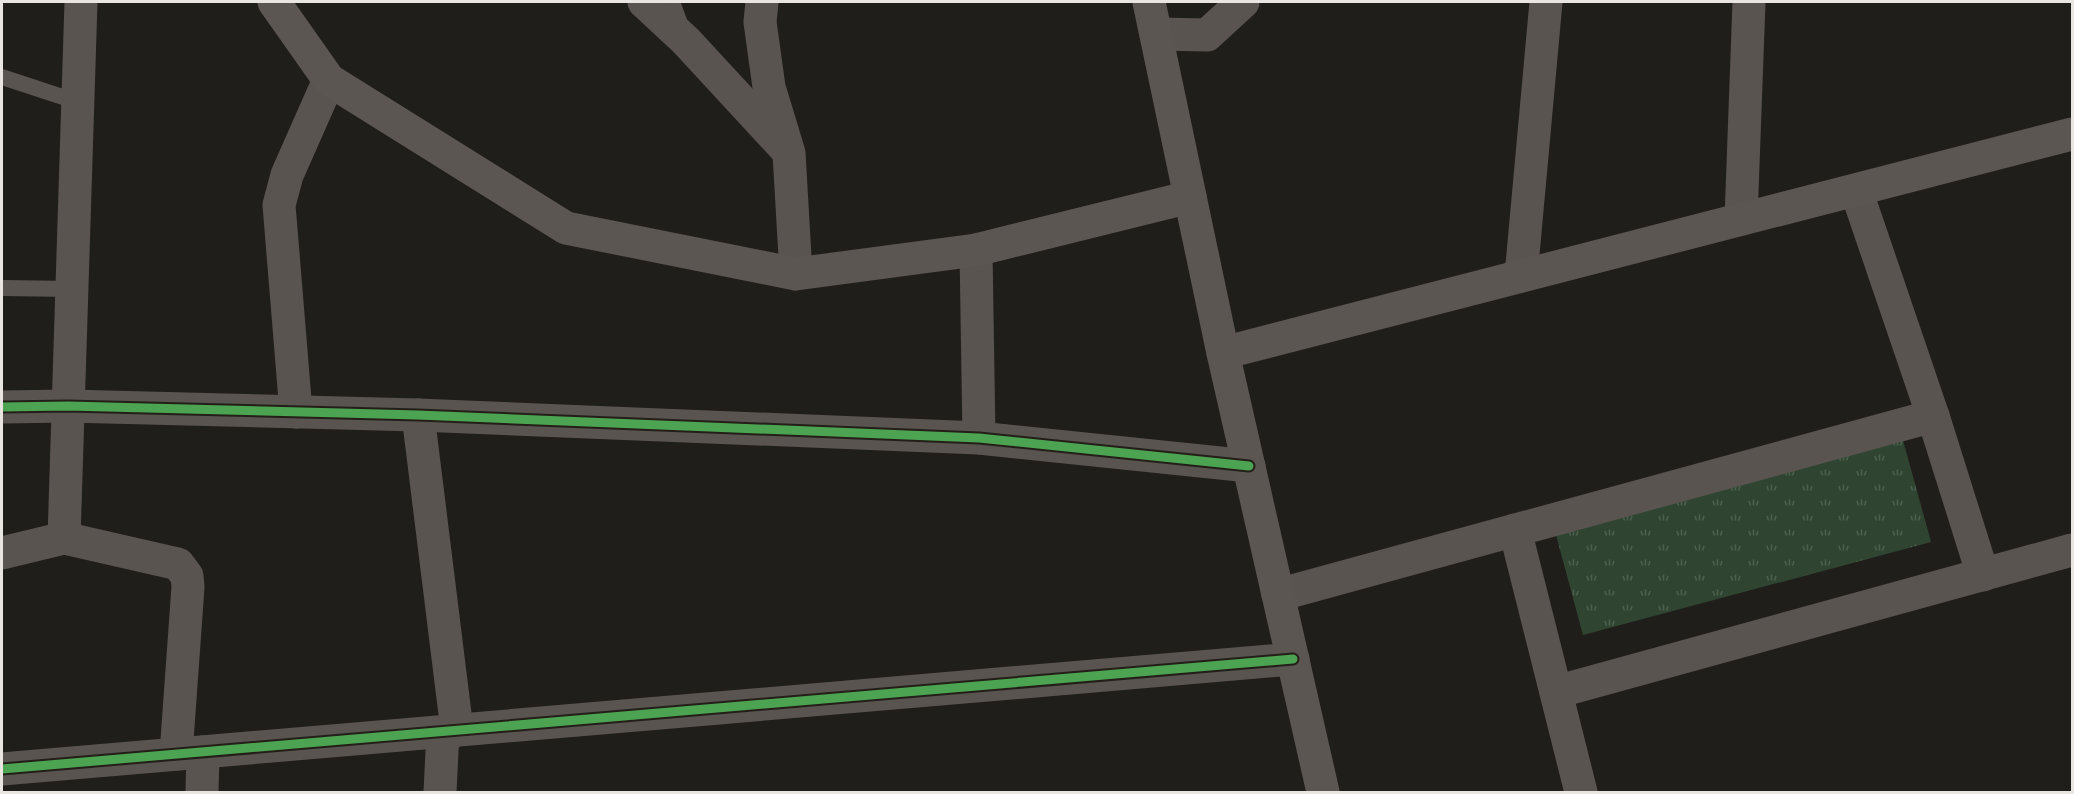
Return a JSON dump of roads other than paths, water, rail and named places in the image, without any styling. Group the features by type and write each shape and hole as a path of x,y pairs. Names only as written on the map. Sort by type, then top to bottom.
{"street":[{"path":"64,538 81,2"},
{"path":"274,2 329,80 566,228 796,274 976,250 1190,197"},
{"path":"644,2 686,41 789,153"},
{"path":"762,2 760,22 769,87 789,153 796,274"},
{"path":"1149,2 1223,352 1323,792"},
{"path":"1156,34 1207,35 1243,2"},
{"path":"1521,276 1546,2"},
{"path":"1741,219 1749,2"},
{"path":"296,412 279,205 287,175 329,80"},
{"path":"1223,352 2073,134"},
{"path":"1856,190 1933,416 1983,575"},
{"path":"976,250 979,438"},
{"path":"2,407 68,406 418,415 979,438 1249,466"},
{"path":"418,415 450,731 440,792"},
{"path":"1278,595 1933,416"},
{"path":"1515,530 1581,792"},
{"path":"2,553 64,538 178,564 187,576 188,586 190,753 202,792"},
{"path":"1556,692 2073,550"},
{"path":"2,770 1293,659"}],"lane":[{"path":"672,2 686,41"},
{"path":"2,76 78,102"},
{"path":"2,288 72,289"}]}
